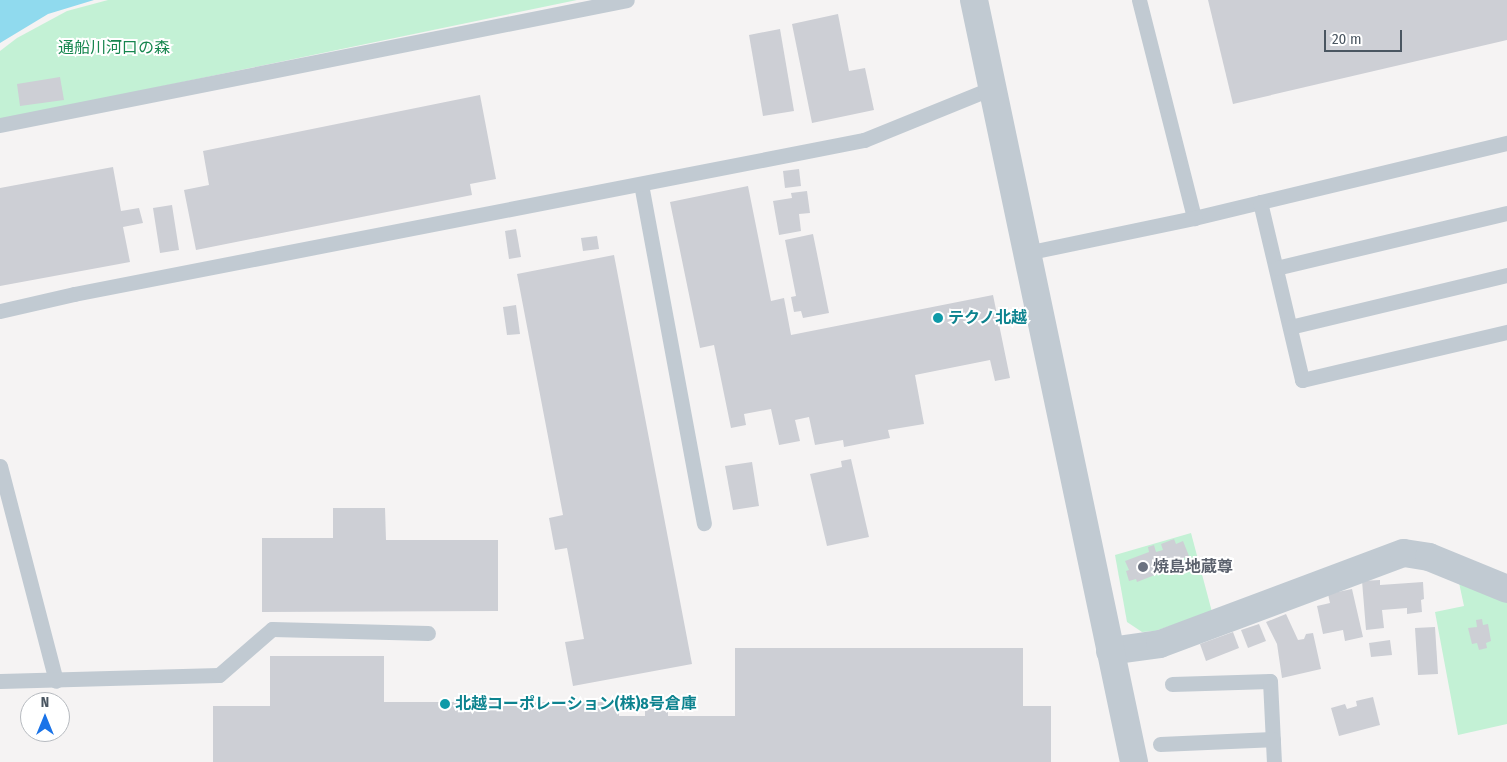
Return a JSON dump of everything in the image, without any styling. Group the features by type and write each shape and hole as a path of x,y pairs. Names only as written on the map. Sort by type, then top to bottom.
{"street":[{"path":"974,0 1134,762"},
{"path":"1110,651 1160,644 1404,553 1429,557 1507,589"}],"lane":[{"path":"0,125 627,0"},
{"path":"1139,0 1194,218"},
{"path":"0,311 74,294 864,140 992,88"},
{"path":"1026,253 1194,218 1507,143"},
{"path":"641,184 704,523"},
{"path":"1260,202 1302,380 1507,332"},
{"path":"1276,268 1507,213"},
{"path":"1290,327 1507,275"},
{"path":"0,466 56,681"},
{"path":"0,680 56,681 219,675 272,629 428,633"},
{"path":"1172,684 1270,681 1274,762"},
{"path":"1160,744 1272,739"}],"green space":[{"name":"通船川河口の森","path":"108,0 577,0 0,120 0,51 17,38 67,11"},
{"path":"1191,533 1212,612 1155,631 1142,632 1127,622 1115,555"},
{"path":"1458,578 1507,597 1507,724 1458,735 1435,612 1464,606"}],"water":[{"path":"0,0 94,0 48,14 0,43"}],"building":[{"path":"1208,0 1507,0 1507,40 1233,104"},
{"path":"838,14 849,71 865,68 874,110 812,123 792,24"},
{"path":"780,29 794,111 763,116 749,35"},
{"path":"60,77 64,100 20,106 17,84"},
{"path":"480,95 496,179 470,184 472,195 196,250 184,190 209,185 203,151"},
{"path":"113,167 121,211 139,208 143,223 123,227 130,262 0,286 0,188"},
{"path":"799,169 801,186 785,188 783,171"},
{"name":"テクノ北越","path":"748,186 771,301 784,298 791,335 993,295 1010,378 995,381 990,360 915,375 924,424 888,430 890,438 844,447 843,440 815,445 809,417 795,420 800,441 779,445 771,409 744,414 746,425 731,428 714,345 700,348 670,202"},
{"path":"807,191 810,213 799,214 801,231 779,235 773,201 792,198 791,193"},
{"path":"172,205 179,250 160,253 153,208"},
{"path":"516,229 521,257 509,259 505,231"},
{"path":"813,234 829,313 803,318 801,311 794,312 791,297 796,296 785,240"},
{"path":"597,236 599,249 583,251 581,238"},
{"path":"614,255 692,664 573,686 565,642 584,639 567,548 555,550 549,518 563,515 517,274"},
{"path":"516,305 520,334 507,335 503,307"},
{"path":"851,459 869,537 827,546 810,474 842,467 841,461"},
{"path":"752,462 759,506 733,510 725,466"},
{"path":"333,508 385,508 386,540 498,540 498,611 262,612 262,538 333,538"},
{"path":"1174,539 1176,544 1183,541 1189,556 1163,566 1165,571 1137,582 1136,579 1129,581 1126,571 1129,570 1125,561 1149,552 1148,547 1154,545 1156,552 1163,550 1161,544"},
{"path":"1380,580 1380,585 1423,582 1424,599 1421,600 1422,612 1407,614 1407,608 1382,610 1384,628 1366,630 1362,581"},
{"path":"1352,589 1363,637 1345,641 1343,630 1323,634 1317,606 1330,603 1328,594"},
{"path":"1286,614 1298,640 1304,639 1306,634 1313,633 1321,669 1282,678 1277,644 1266,622"},
{"path":"1482,619 1483,625 1488,624 1491,641 1486,643 1487,648 1479,650 1477,643 1472,644 1468,628 1477,627 1476,620"},
{"path":"1259,624 1266,641 1248,648 1241,630"},
{"path":"1435,627 1438,674 1418,675 1415,628"},
{"path":"1233,632 1239,648 1206,661 1200,644"},
{"path":"1390,640 1392,655 1371,657 1369,643"},
{"name":"北越コーポレーション(株)8号倉庫","path":"735,648 1023,648 1023,706 1051,706 1051,762 213,762 213,706 270,706 270,656 384,656 384,702 619,702 619,716 645,716 645,708 668,708 668,716 735,716"},
{"path":"1373,697 1380,725 1339,736 1331,708 1345,704 1347,709 1357,706 1356,701"}],"place":[{"name":"テクノ北越","path":"938,318"},
{"name":"焼島地蔵尊","path":"1143,567"},
{"name":"北越コーポレーション(株)8号倉庫","path":"445,704"}]}
